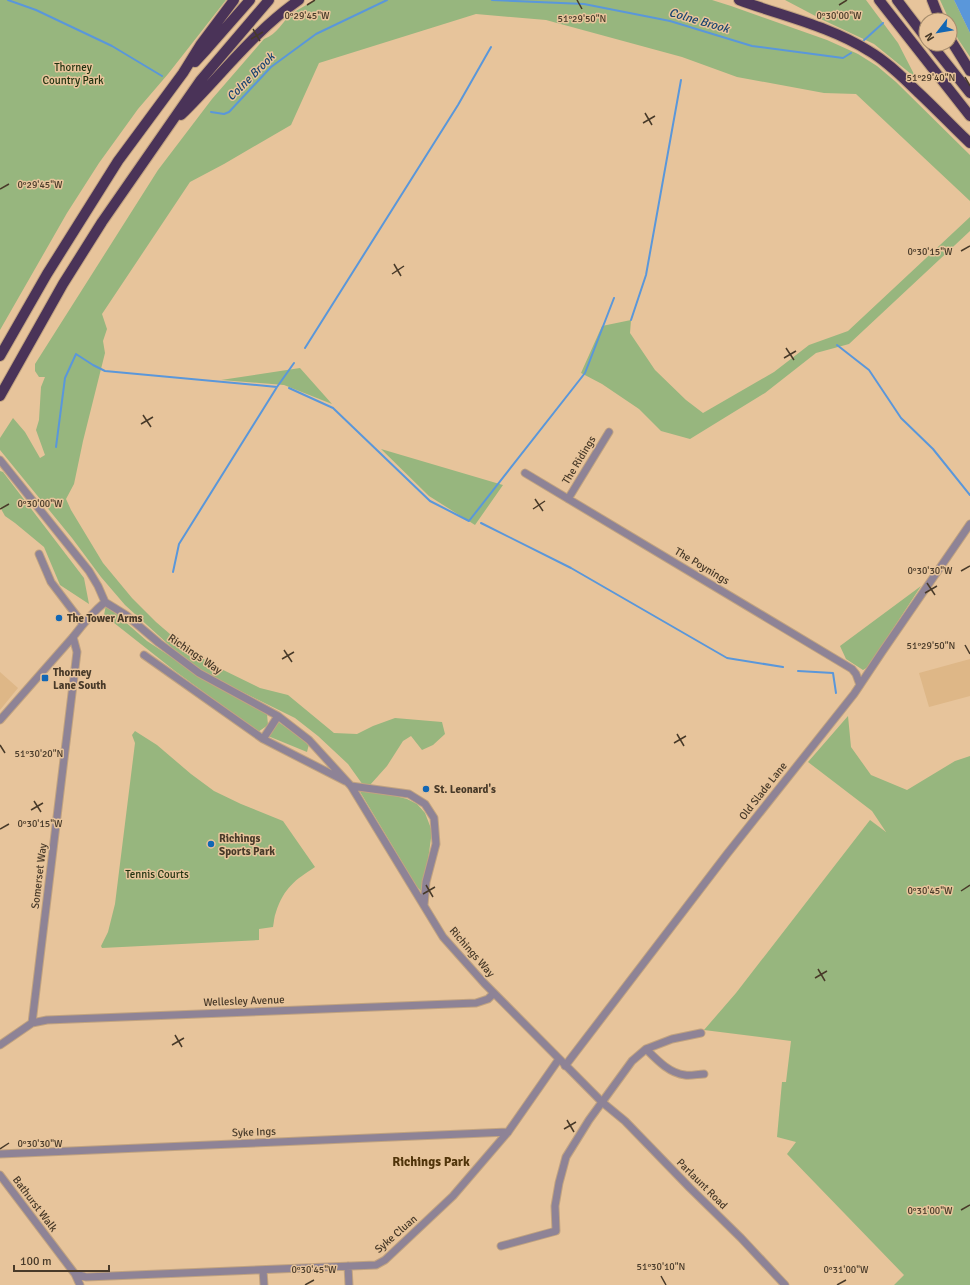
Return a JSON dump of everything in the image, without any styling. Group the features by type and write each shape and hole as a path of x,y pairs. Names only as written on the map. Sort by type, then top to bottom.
{"highway":[{"path":"0,356 47,274 114,168 183,73 201,44 234,0"},
{"path":"183,73 207,49 250,0"},
{"path":"0,396 46,313 85,248 200,81 269,0"},
{"path":"170,126 201,96 222,71 258,34 299,0"},
{"path":"739,0 794,18 840,36 870,51 899,74 970,143"},
{"path":"759,0 794,18"},
{"path":"879,0 970,116"},
{"path":"897,0 918,28"},
{"path":"932,0 937,12"},
{"path":"937,52 970,93"},
{"path":"958,52 970,71"}],"street":[{"name":"The Ridings","path":"568,499 609,432"},
{"path":"0,460 89,571 105,602 83,624 0,720"},
{"name":"The Poynings","path":"525,473 852,669 856,674 860,685"},
{"name":"Old Slade Lane","path":"565,1066 727,854 849,700 970,524"},
{"path":"39,554 51,582 83,624"},
{"name":"Richings Way","path":"105,602 126,616 199,673 278,716 309,740 351,785 443,937 494,993 565,1066"},
{"name":"Somerset Way","path":"32,1023 77,652 73,637"},
{"path":"144,655 263,739 351,785 409,794 426,804 434,818 436,844 426,882 424,905"},
{"path":"263,739 278,716"},
{"name":"Wellesley Avenue","path":"0,1045 32,1023 55,1020 476,1003 488,999 494,993"},
{"path":"501,1246 556,1231 555,1206 566,1157 589,1120 632,1061 646,1049 672,1039 701,1033"},
{"path":"646,1049 670,1070 685,1075 704,1074"},
{"name":"Syke Cluan","path":"75,1274 86,1277 376,1265 385,1260 453,1196 508,1132 559,1059"},
{"name":"Parlaunt Road","path":"565,1066 602,1102 625,1121 741,1238 785,1285"},
{"name":"Syke Ings","path":"0,1154 508,1132"},
{"name":"Bathurst Walk","path":"0,1175 75,1274 80,1285"},
{"path":"348,1266 349,1285"},
{"path":"263,1270 264,1285"}],"shaded area":[{"path":"970,659 970,696 929,707 919,673"},
{"path":"0,672 18,688 0,710"}],"green space":[{"name":"Thorney Country Park","path":"0,0 226,0 168,74 138,109 99,163 67,213 0,330"},
{"path":"316,0 712,0 827,40 858,54 877,66 896,82 970,155 970,201 856,94 824,93 737,77 682,57 546,20 476,14 319,63 291,125 190,182 102,314 107,329 103,341 105,353 74,484 66,499 103,563 132,598 156,622 185,647 213,665 260,688 288,695 334,733 357,734 395,718 442,722 445,734 433,745 422,750 411,736 403,741 387,766 370,785 363,785 348,764 318,736 295,718 238,690 200,669 180,655 125,605 0,450 0,438 13,418 25,432 40,458 45,455 36,430 39,420 41,387 45,377 39,377 35,371 35,364 158,170 212,99 264,39 273,34 293,13"},
{"path":"785,0 866,0 898,43 916,78 874,44"},
{"path":"940,0 954,0 970,33 970,57 958,39 958,12 946,12"},
{"path":"970,217 970,231 849,344 816,353 765,393 690,439 661,431 639,409 602,384 581,373 602,326 631,320 630,333 655,370 686,400 703,413 774,372 809,345 848,331"},
{"path":"300,368 332,404 284,385 221,380"},
{"path":"381,449 503,485 475,525 429,496"},
{"path":"0,471 3,472 84,578 89,604 60,585 44,547 5,516 0,507"},
{"path":"921,586 868,667 863,670 846,659 840,646"},
{"path":"106,605 147,641 197,674 267,714 268,725 258,732 175,671 104,615"},
{"path":"848,716 851,747 871,775 907,790 955,761 970,756 970,1285 894,1285 904,1275 787,1154 796,1142 777,1137 782,1082 786,1082 791,1041 704,1030 736,993 870,820 886,832 872,811 808,762"},
{"path":"277,721 309,744 307,752 268,736"},
{"name":"Richings Sports Park","path":"135,731 157,745 191,774 214,791 283,821 315,867 291,885 279,904 274,918 273,927 259,929 259,940 102,948 101,946 108,932 115,904 135,743 132,735"},
{"path":"360,787 407,799 417,804 425,813 432,831 428,860 421,891 417,887 359,790"}],"water":[{"path":"954,0 970,0 970,33 956,4"}],"waterway":[{"name":"Colne Brook","path":"8,0 36,10 112,46 162,76"},
{"name":"Colne Brook","path":"211,112 224,114 229,112 271,67 316,34 387,0"},
{"name":"Colne Brook","path":"492,0 584,4 670,21 752,46 843,58 851,53"},
{"name":"Colne Brook","path":"862,42 883,23"},
{"path":"305,348 458,105 491,47"},
{"path":"631,320 646,275 681,80"},
{"path":"289,388 333,408 430,501 469,521 585,373 614,298"},
{"path":"837,345 869,370 901,418 933,449 970,495"},
{"path":"56,447 65,378 76,354 105,371 277,387"},
{"path":"173,572 179,544 277,387 294,363"},
{"path":"481,523 571,568 727,658 783,667"},
{"path":"798,671 833,673 836,693"}],"place":[{"name":"The Tower Arms","path":"59,618"},
{"name":"Thorney Lane South","path":"45,678"},
{"name":"St. Leonard's","path":"426,789"},
{"name":"Richings Sports Park","path":"211,844"}],"district":[{"name":"Richings Park","path":"431,1162"}],"park label":[{"name":"Tennis Courts","path":"157,874"}]}
